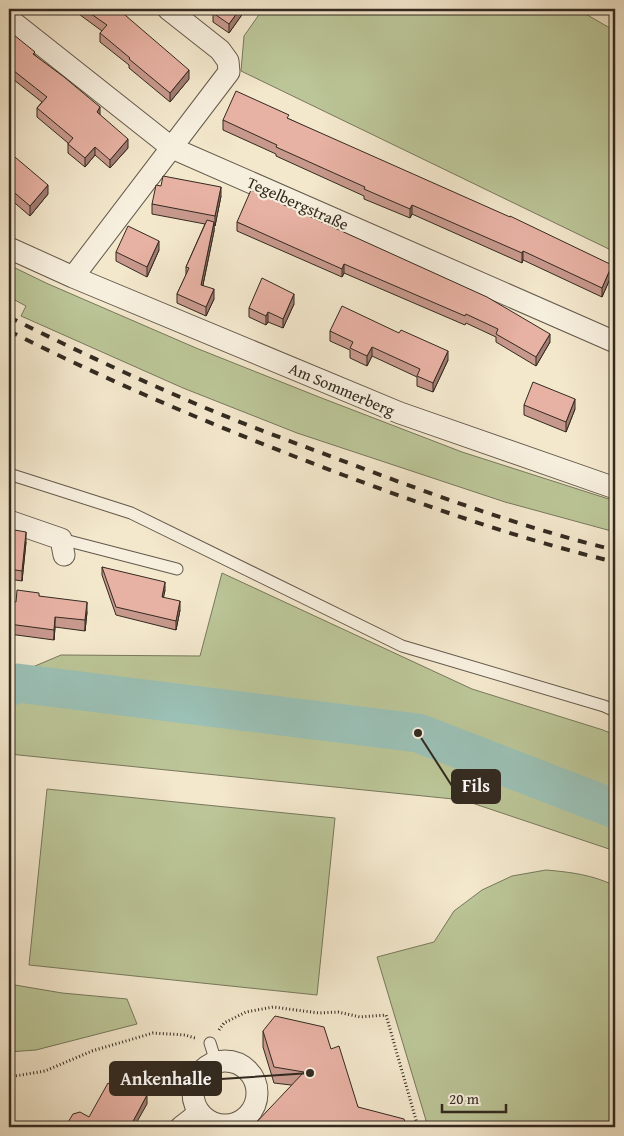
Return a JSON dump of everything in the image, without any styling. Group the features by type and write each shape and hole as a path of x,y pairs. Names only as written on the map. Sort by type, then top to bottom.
{"street":[{"path":"73,277 229,72 228,61 220,50 168,9"},
{"name":"Tegelbergstraße","path":"9,19 172,148 615,342"},
{"name":"Am Sommerberg","path":"9,248 73,277 400,413 615,488"},
{"path":"9,521 62,547"},
{"path":"213,1052 226,1061 237,1063 246,1068 256,1085 255,1105 243,1120 235,1124 225,1126 206,1120 199,1113 194,1103 192,1093 194,1082 207,1066 213,1052"},
{"path":"181,1127 199,1113"}],"lane":[{"path":"9,474 130,513 402,646 604,706 615,711"},
{"path":"62,547 177,569"}],"path":[{"path":"9,1077 46,1071 92,1051 153,1033 185,1035 213,1052 224,1024 246,1012 273,1007 319,1013 338,1012 360,1017 386,1015 418,1127"}],"green space":[{"path":"263,9 577,9 615,31 615,252 241,71 244,36"},
{"path":"9,265 196,348 319,397 462,452 615,501 615,532 505,502 297,433 183,388 21,316 26,306 9,297"},
{"path":"222,573 472,689 615,735 615,851 463,800 9,754 9,677 61,655 200,656"},
{"path":"47,789 335,818 317,995 29,965"},
{"path":"546,870 582,875 599,879 615,886 615,1127 428,1127 377,957 434,942 454,911 482,890 512,876"},
{"path":"9,984 62,993 127,999 137,1024 36,1050 9,1052"}],"building":[{"path":"84,9 118,9 189,70 170,93 100,33 107,25"},
{"path":"216,9 240,9 229,24 213,13"},
{"path":"9,31 35,52 33,54 100,107 97,112 128,139 110,160 95,147 85,158 68,144 73,138 37,108 47,97 9,67"},
{"path":"236,91 289,115 287,118 510,216 612,265 602,288 523,251 522,253 412,205 410,209 364,189 365,187 276,147 277,145 223,120"},
{"path":"9,152 48,185 30,206 9,188"},
{"path":"163,176 221,187 215,216 152,204 156,185 161,186"},
{"path":"251,190 487,297 550,334 536,357 496,334 498,329 466,314 465,316 344,264 342,269 237,222"},
{"path":"207,220 214,222 201,285 214,289 206,307 177,294 189,268 186,267"},
{"path":"128,226 159,241 147,267 116,252"},
{"path":"262,278 294,294 283,319 268,312 266,316 249,308"},
{"path":"342,306 399,333 401,330 448,351 433,383 417,376 420,369 372,347 367,356 350,348 353,342 330,331"},
{"path":"533,382 575,399 566,422 524,405"},
{"path":"615,430 615,445 610,443"},
{"path":"9,529 26,532 22,571 9,569"},
{"path":"102,567 165,582 162,597 180,601 176,621 116,607"},
{"path":"17,590 39,593 39,596 87,602 85,620 55,617 54,630 9,624 9,608 12,609 13,601 16,602"},
{"path":"275,1016 324,1027 331,1049 339,1046 358,1107 404,1119 407,1127 252,1127 304,1072 274,1067 263,1031"},
{"path":"117,1079 147,1095 130,1127 65,1127 73,1114 80,1112 89,1117 108,1083 113,1086"}],"waterway":[{"path":"9,687 17,683 418,733 615,809"}],"railway":[{"path":"9,317 137,378 249,426 459,503 521,524 615,550"},
{"path":"9,331 133,390 303,460 479,523 615,562"}],"place":[{"name":"Fils","path":"418,733"},
{"name":"Ankenhalle","path":"310,1073"}]}
